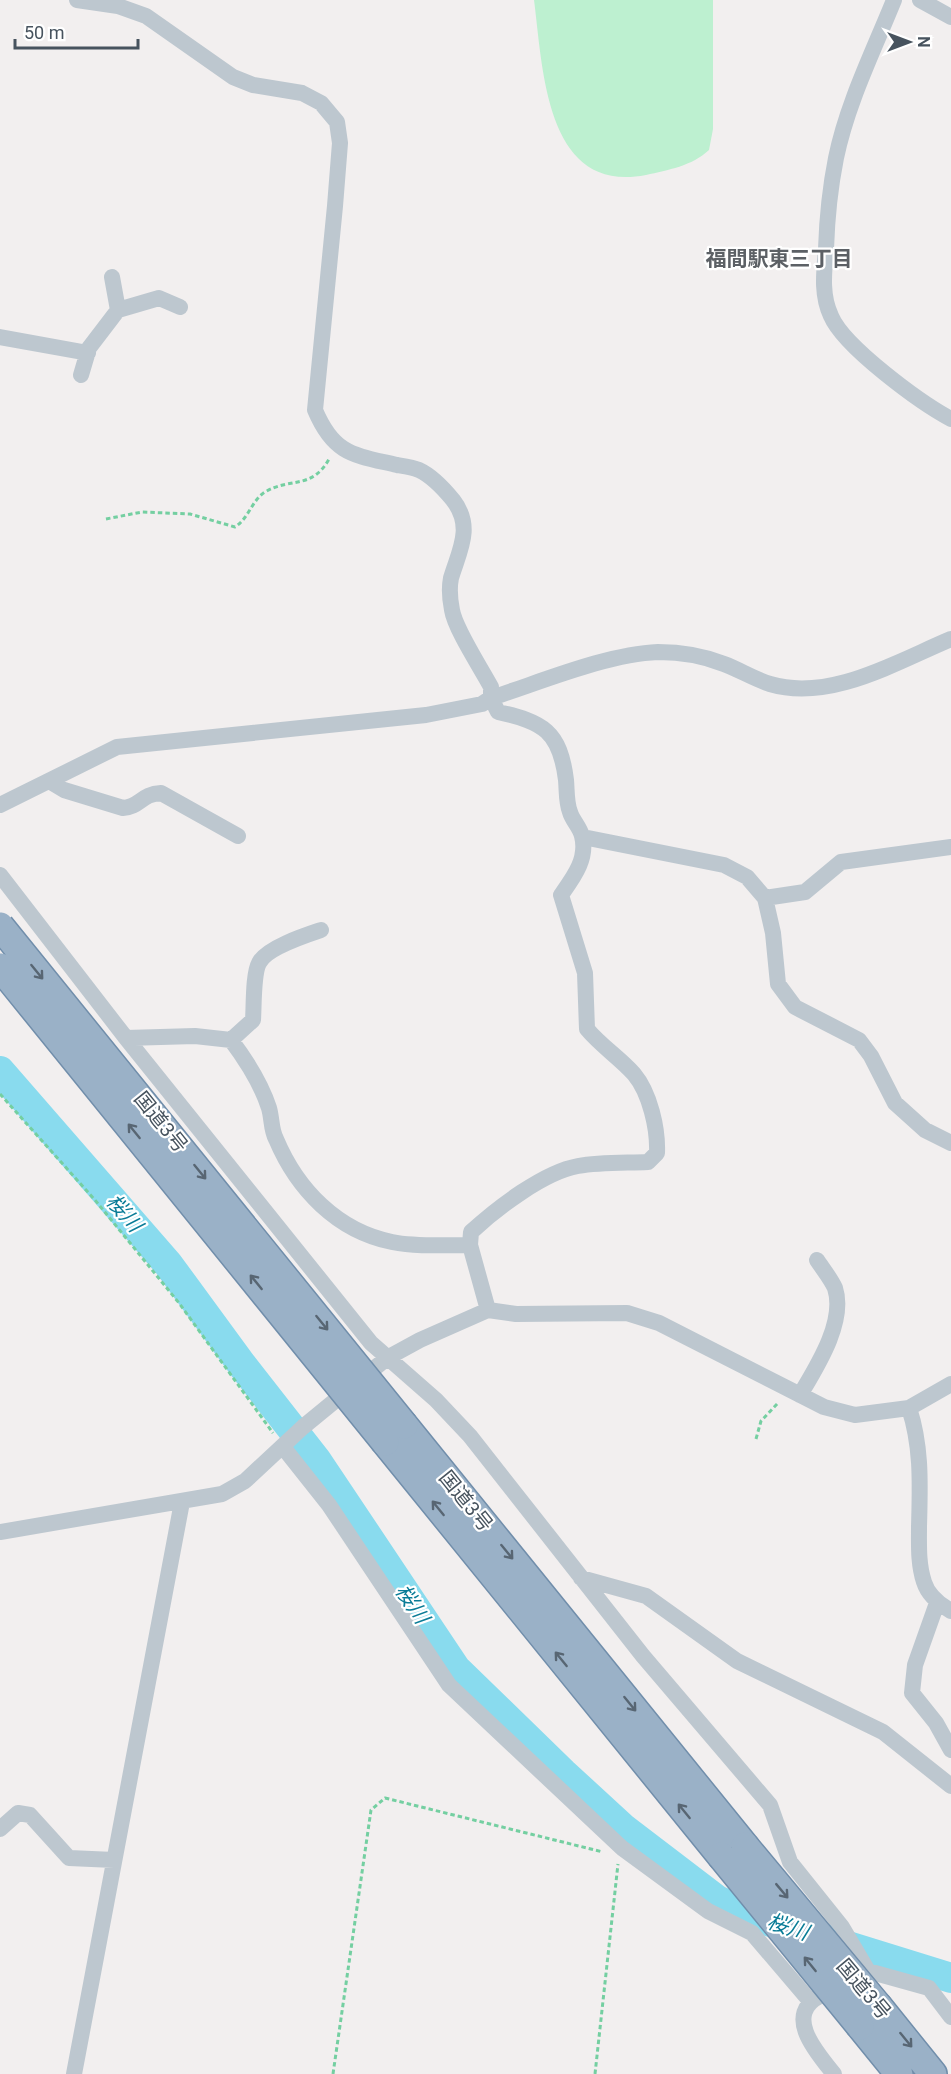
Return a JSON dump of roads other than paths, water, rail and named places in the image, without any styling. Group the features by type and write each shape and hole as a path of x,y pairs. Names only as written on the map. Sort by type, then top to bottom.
{"highway":[{"name":"国道3号","path":"0,926 394,1434"},
{"name":"国道3号","path":"0,967 394,1434 870,2016 933,2074"},
{"name":"国道3号","path":"870,2016 899,2074"}],"street":[{"path":"77,0 118,6 146,16 233,77 253,85 302,93 321,103 337,122 340,143 337,185 315,411 324,432 342,449 363,457 419,470 435,480 454,501 463,520 464,541 452,578 453,613 491,687 491,698 498,712 531,720 552,737 563,755 569,812 583,837 583,856 577,873 561,895 585,973 587,1029 636,1076 645,1093 658,1142 657,1153 648,1162 577,1166 543,1180 486,1218 471,1232 470,1245 488,1310"},
{"path":"894,0 851,108 837,157 828,211 824,289 831,317 850,341 921,403 951,419"},
{"path":"920,0 951,17"},
{"path":"112,277 118,310"},
{"path":"81,375 88,353 118,310 159,298 180,307"},
{"path":"0,337 88,353"},
{"path":"0,805 117,747 426,716 482,704 491,698 616,658 657,652 688,654 723,663 770,684 802,689 836,687 951,639"},
{"path":"49,781 64,790 123,808 132,807 147,794 161,794 238,836"},
{"path":"583,837 724,865 747,877 765,898 773,933 778,984 795,1007 859,1040 871,1056 895,1104 924,1130 951,1143"},
{"path":"765,898 806,892 841,862 951,847"},
{"path":"0,875 126,1038 371,1343 436,1400 470,1436 643,1656 770,1805 790,1862 842,1927 868,1971"},
{"path":"126,1038 195,1036 231,1040 253,1020 258,964 264,956 291,941 321,930"},
{"path":"231,1040 263,1092 275,1138 293,1172 312,1199 333,1216 390,1242 470,1245"},
{"path":"798,1394 828,1344 836,1309 835,1289 817,1260"},
{"path":"0,1532 222,1494 244,1481 303,1426 387,1358 420,1340 488,1310 527,1314 627,1313 659,1323 824,1407 855,1415 909,1408 951,1384"},
{"path":"909,1408 917,1433 920,1457 919,1560 924,1584 944,1607 915,1665 912,1693 936,1723 951,1750"},
{"path":"286,1444 329,1504 449,1685 621,1852 708,1911 752,1932 810,2001"},
{"path":"74,2074 182,1502"},
{"path":"581,1578 646,1596 737,1661 883,1732 951,1786"},
{"path":"0,1829 18,1813 30,1815 69,1858 114,1860"},
{"path":"834,2074 804,2032 803,2016 810,2001 868,1971 929,1988 951,2017"}],"waterway":[{"name":"桜川","path":"0,1071 168,1264 242,1365 317,1461 456,1669 563,1773 624,1829 717,1900 761,1919 951,1978"}],"district":[{"name":"福間駅東三丁目","path":"779,259"}]}
